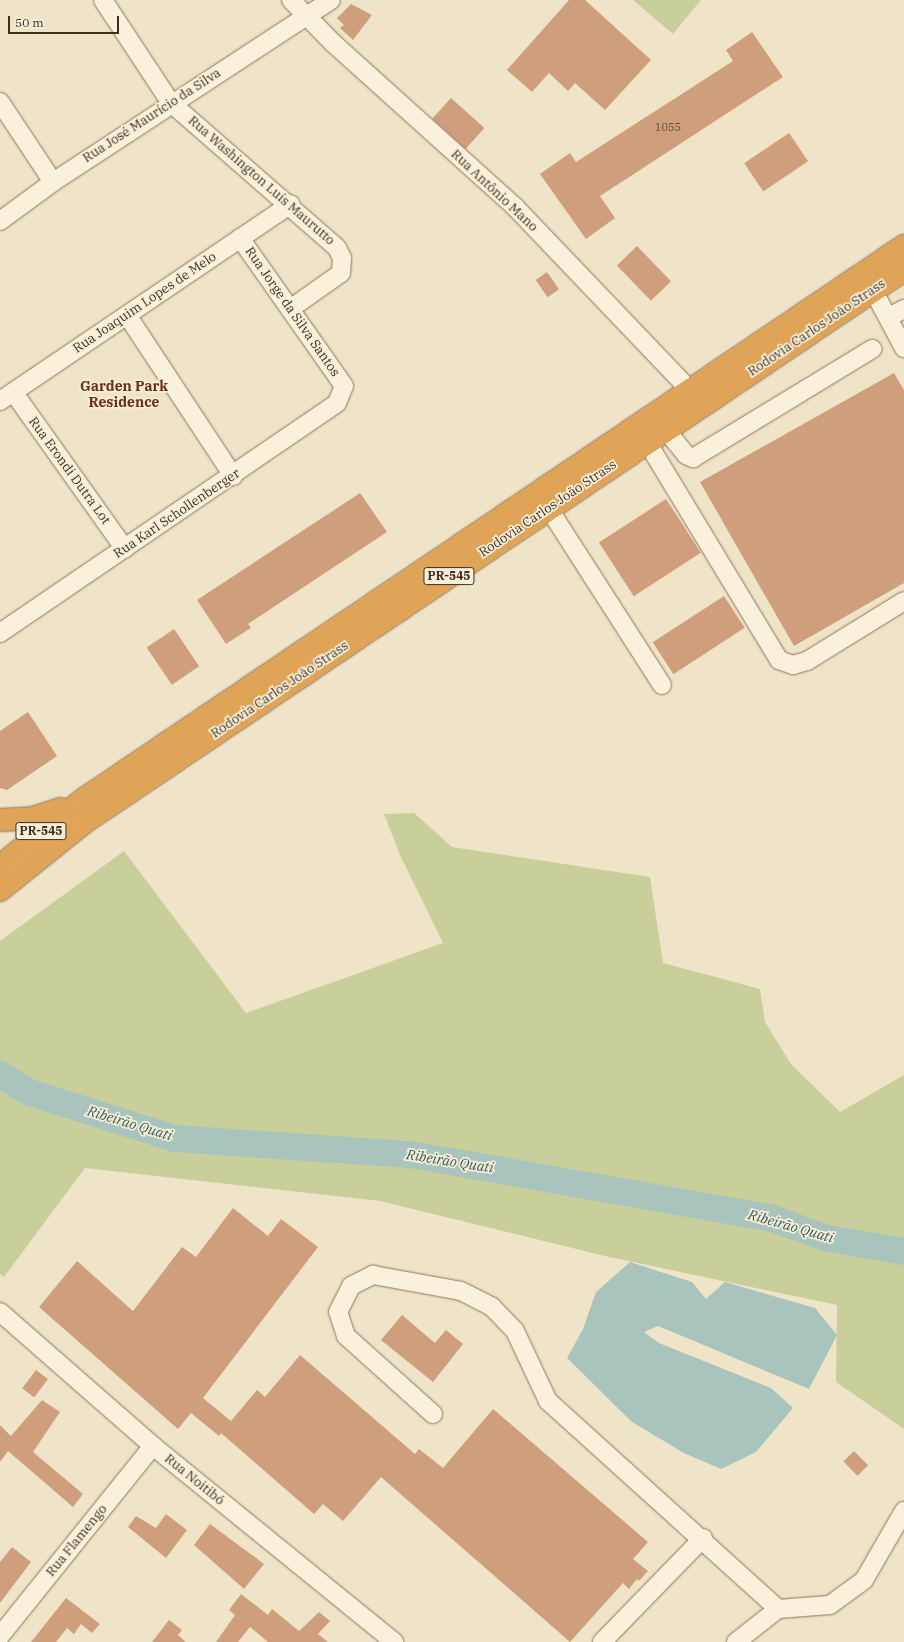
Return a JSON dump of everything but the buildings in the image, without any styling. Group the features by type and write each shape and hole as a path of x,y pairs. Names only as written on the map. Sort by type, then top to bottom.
{"highway":[{"name":"Rodovia Carlos João Strass","path":"0,866 84,799 904,246"},
{"name":"Rodovia Carlos João Strass","path":"0,890 77,828 549,508 904,270"},
{"path":"0,820 33,818 84,799"}],"street":[{"name":"Rua Washington Luís Maurutto","path":"103,0 171,103 290,204 337,248 342,258 341,273 290,309"},
{"name":"Rua Antônio Mano","path":"291,0 515,208 690,390"},
{"name":"Rua José Maurício da Silva","path":"0,221 53,182 171,103 331,0"},
{"path":"0,102 53,182"},
{"name":"Rua Joaquim Lopes de Melo","path":"7,397 290,204"},
{"name":"Rua Jorge da Silva Santos","path":"240,238 344,386"},
{"path":"873,290 896,313 904,348"},
{"path":"127,315 233,476"},
{"path":"666,430 686,455 693,458 872,349"},
{"name":"Rua Karl Schollenberger","path":"0,633 233,476 337,403 344,386"},
{"name":"Rua Erondi Dutra Lot","path":"7,397 125,549"},
{"path":"647,442 779,660 793,665 807,661 904,601"},
{"path":"549,508 662,685"},
{"path":"433,1414 346,1336 338,1312 351,1286 373,1275 461,1291 492,1307 515,1331 548,1401 703,1538 778,1609"},
{"name":"Rua Noitibó","path":"0,1312 153,1446 394,1642"},
{"name":"Rua Flamengo","path":"0,1637 153,1446"},
{"path":"736,1642 778,1609 830,1605 864,1580 904,1511"},
{"path":"602,1642 703,1538"},
{"path":"0,1637 4,1642"}],"green space":[{"path":"633,0 701,0 673,34"},
{"path":"414,813 452,847 650,877 663,963 760,989 765,1022 791,1064 840,1112 904,1075 904,1429 836,1382 837,1305 609,1257 380,1201 85,1168 4,1277 0,1274 0,941 124,851 246,1013 443,943 400,855 384,814"}],"water":[{"path":"630,1262 692,1282 706,1299 725,1282 815,1308 837,1335 809,1389 658,1326 644,1332 659,1343 771,1388 793,1408 756,1452 721,1469 684,1453 632,1422 567,1358 583,1329 596,1292"}],"waterway":[{"name":"Ribeirão Quati","path":"0,1074 29,1092 174,1138 410,1154 769,1217 827,1238 904,1251"}],"district":[{"name":"Garden Park Residence","path":"124,394"}]}
